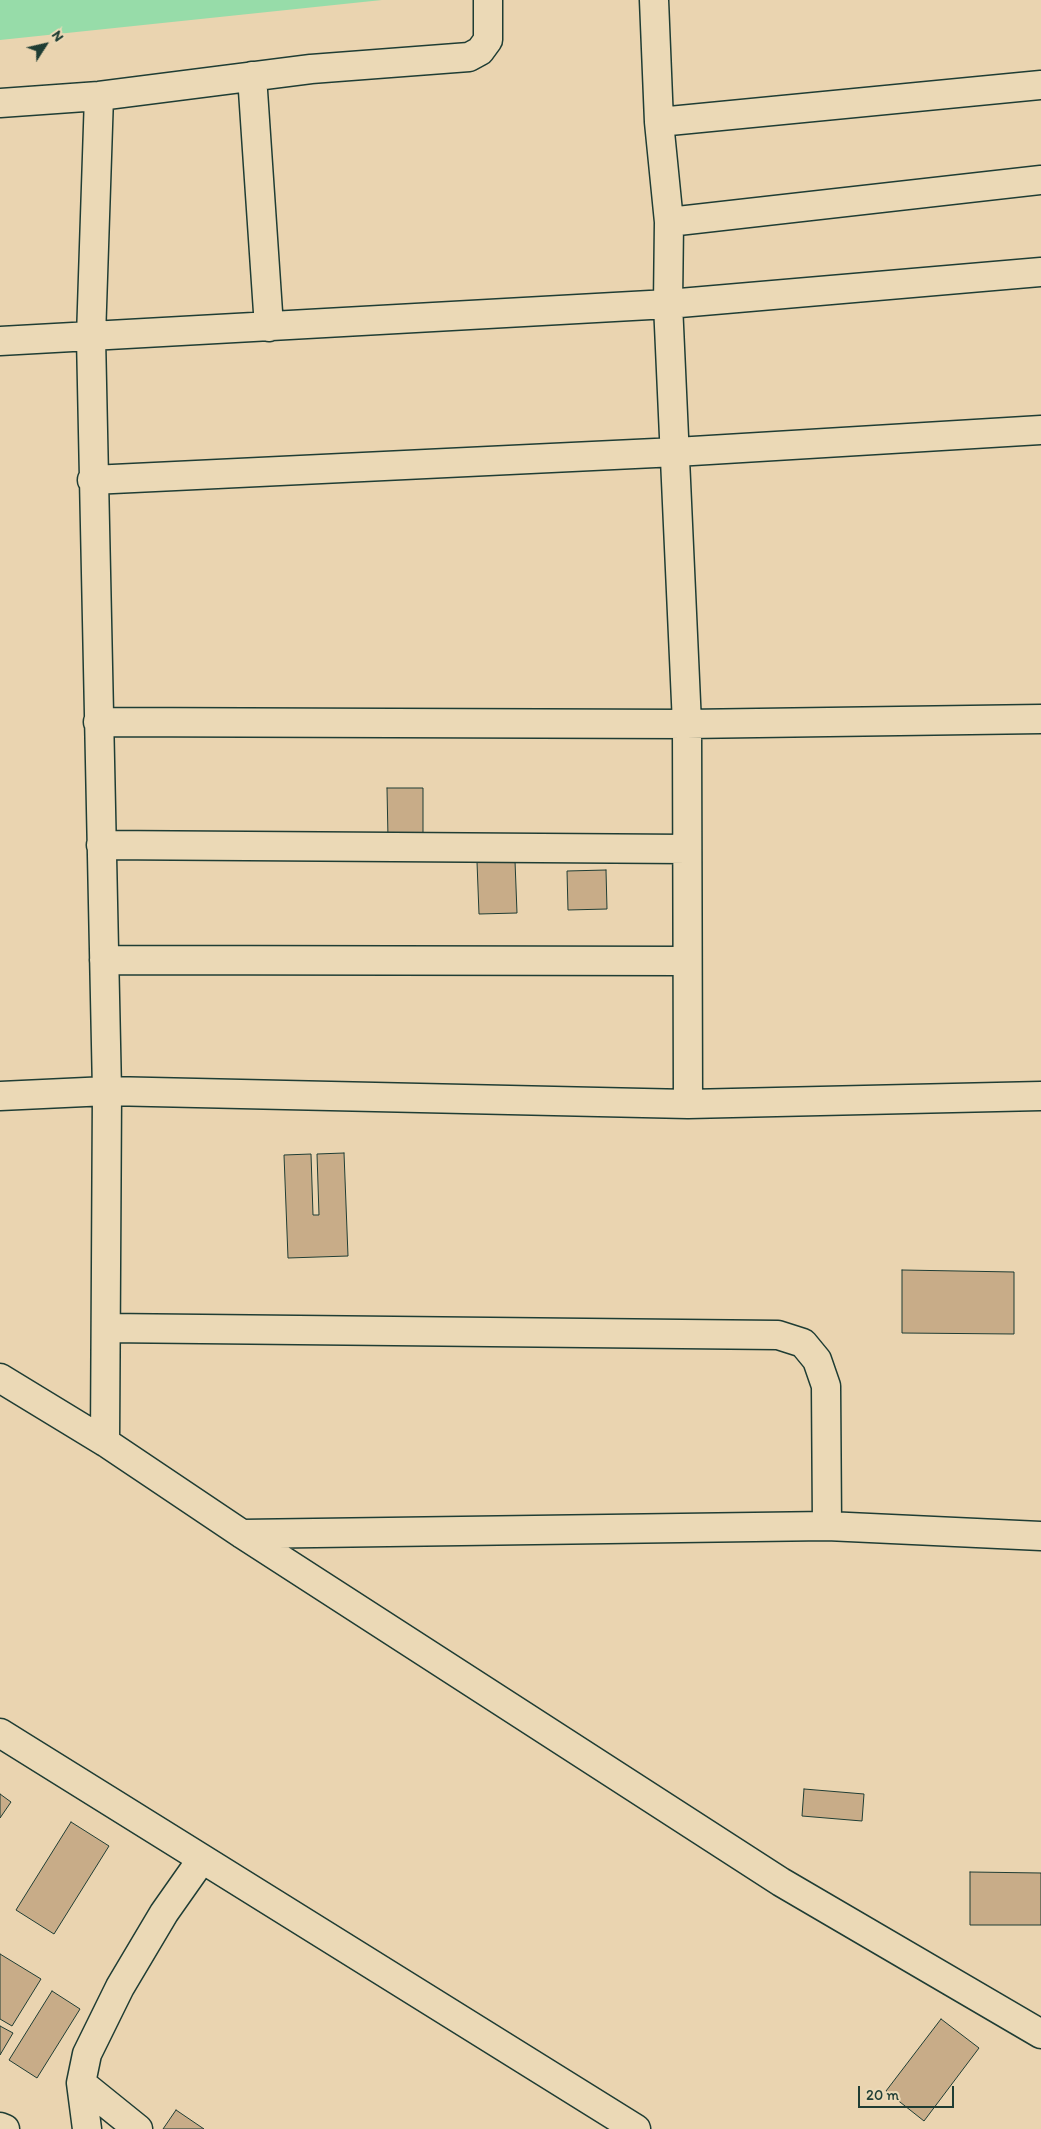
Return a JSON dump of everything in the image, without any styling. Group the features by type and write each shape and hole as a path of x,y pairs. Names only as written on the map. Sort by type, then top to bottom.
{"street":[{"path":"0,103 99,96 312,69 469,56 480,51 488,40 488,0"},
{"path":"654,0 659,122 669,222 668,304 687,724 688,1104"},
{"path":"252,76 269,327"},
{"path":"659,122 1041,85"},
{"path":"99,96 91,336 92,480 107,1091 104,1442"},
{"path":"669,222 1041,180"},
{"path":"0,341 668,304 1041,272"},
{"path":"92,480 676,452 1041,430"},
{"path":"98,722 687,724 1041,719"},
{"path":"101,845 687,849"},
{"path":"104,960 687,961"},
{"path":"0,1096 107,1091 688,1104 1041,1096"},
{"path":"106,1328 778,1335 803,1343 817,1360 826,1386 827,1526"},
{"path":"0,1378 104,1442 242,1534 781,1882 1041,2034"},
{"path":"242,1534 827,1526 1041,1536"},
{"path":"0,1733 636,2129"},
{"path":"87,2129 81,2083 87,2054 120,1987 164,1913 202,1859"},
{"path":"81,2083 138,2129"},
{"path":"0,2127 4,2129"}],"green space":[{"path":"0,0 382,0 0,40"}],"building":[{"path":"387,788 423,788 423,838 388,838"},
{"path":"515,861 517,913 479,914 477,862"},
{"path":"606,870 607,909 568,910 567,871"},
{"path":"344,1153 348,1256 288,1258 284,1155 311,1154 313,1215 319,1215 317,1154"},
{"path":"902,1270 1014,1272 1014,1334 902,1333"},
{"path":"804,1789 864,1794 862,1821 802,1816"},
{"path":"0,1794 11,1802 0,1818"},
{"path":"71,1822 109,1846 54,1934 16,1910"},
{"path":"970,1872 1041,1873 1041,1925 970,1925"},
{"path":"0,1954 41,1979 12,2026 0,2019"},
{"path":"52,1991 80,2009 37,2078 9,2060"},
{"path":"941,2019 979,2048 924,2121 886,2091"},
{"path":"0,2026 13,2033 0,2055"},
{"path":"176,2110 204,2129 163,2129"}]}
